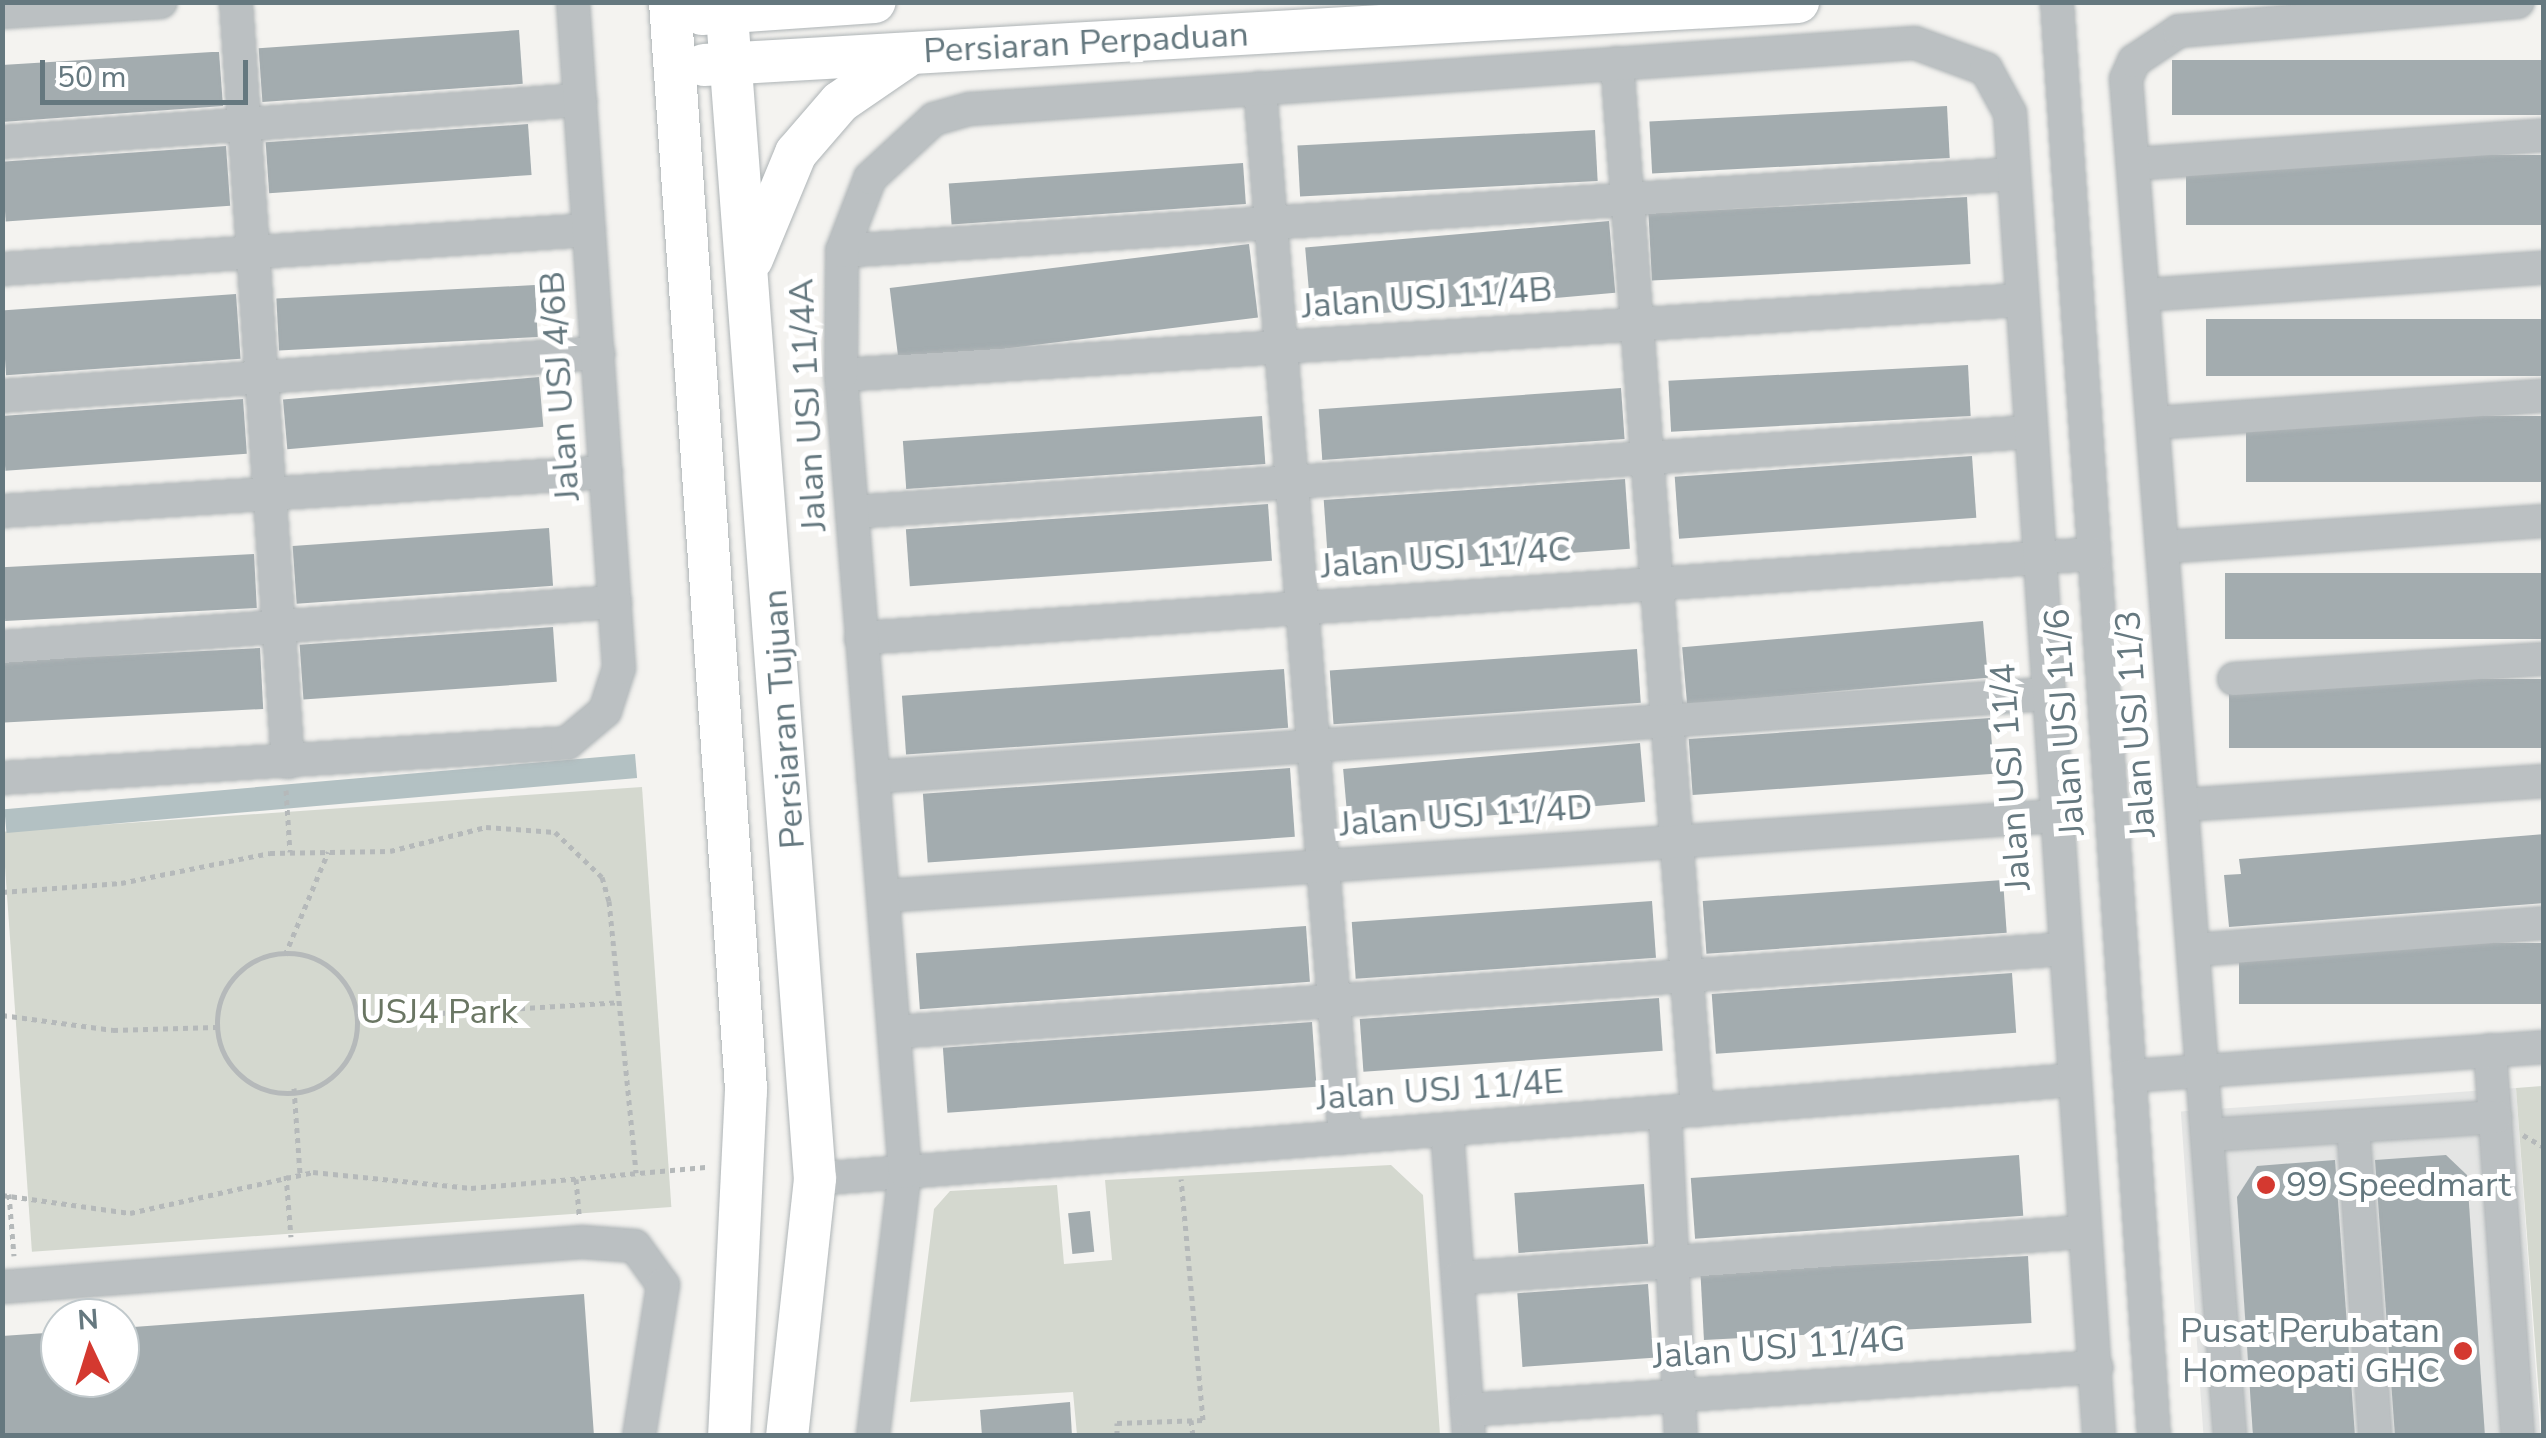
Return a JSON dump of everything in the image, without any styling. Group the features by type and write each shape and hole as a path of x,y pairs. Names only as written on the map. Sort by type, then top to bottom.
{"main road":[{"path":"670,9 875,2"},
{"name":"Persiaran Perpaduan","path":"674,67 1798,2"},
{"name":"Persiaran Tujuan","path":"727,8 814,1179 786,1436"},
{"name":"Persiaran Tujuan","path":"670,9 746,1164 729,1436"},
{"path":"745,279 796,153 840,102 912,53"}],"street":[{"path":"2,12 162,2"},
{"path":"2,778 288,762 236,2"},
{"name":"Jalan USJ 4/6B","path":"288,762 567,743 614,693 615,602 573,2"},
{"name":"Jalan USJ 11/6","path":"2057,2 2154,1436"},
{"name":"Jalan USJ 11/3","path":"2230,1436 2126,78 2134,61 2179,31 2518,2"},
{"name":"Jalan USJ 11/4A","path":"874,1436 905,1172 841,374 842,251 870,178 934,120 970,108 1915,43 1986,69 2010,113"},
{"path":"1617,64 1686,975 1673,1263 1682,1436"},
{"path":"1260,88 1345,1138"},
{"path":"2,142 580,100"},
{"name":"Jalan USJ 11/4","path":"2010,113 2081,1232 2097,1367 2099,1436"},
{"path":"2133,164 2544,135"},
{"path":"842,251 1272,229 2013,174"},
{"path":"2,269 589,230"},
{"path":"2143,294 2544,268"},
{"name":"Jalan USJ 11/4B","path":"841,374 2019,300"},
{"path":"2,396 598,353"},
{"path":"2153,424 2544,396"},
{"path":"852,512 2028,432"},
{"path":"2,511 606,472"},
{"path":"2162,547 2544,521"},
{"name":"Jalan USJ 11/4C","path":"862,638 2094,554"},
{"path":"2,646 279,630 615,602"},
{"path":"2234,679 2544,659"},
{"path":"873,777 2046,694"},
{"path":"2182,805 2544,781"},
{"name":"Jalan USJ 11/4D","path":"883,896 2054,816"},
{"path":"2194,950 2544,923"},
{"path":"894,1032 2063,949"},
{"path":"2130,1076 2544,1046"},
{"path":"2490,1050 2518,1436"},
{"name":"Jalan USJ 11/4E","path":"814,1179 2072,1080"},
{"path":"2208,1135 2496,1117"},
{"path":"2353,1126 2374,1436"},
{"path":"1448,1130 1468,1423"},
{"path":"1458,1278 2081,1232"},
{"path":"10,1287 614,1244 655,1262 663,1285 639,1436"},
{"name":"Jalan USJ 11/4G","path":"1468,1423 1680,1395 2097,1367"}],"path":[{"path":"287,804 290,852"},
{"path":"2,892 121,884 290,852 390,851 514,824 554,832 602,877 636,1173"},
{"path":"285,955 328,852"},
{"path":"285,955 337,974 360,1018 347,1060 318,1084 294,1088 236,1074 220,1057 216,1027 232,977 285,955"},
{"path":"360,1018 619,1002"},
{"path":"2,1015 113,1030 216,1027"},
{"path":"294,1088 300,1173"},
{"path":"10,1287 6,1194 162,1212 300,1173 471,1188 746,1164"},
{"path":"286,1175 294,1265"},
{"path":"1118,1436 1117,1423 1203,1420 1181,1176"},
{"path":"1190,1420 1192,1436"}],"shaded area":[{"path":"635,754 637,778 7,833 4,809"},
{"path":"2516,1088 2540,1435 2204,1436 2181,1111"}],"green space":[{"name":"USJ4 Park","path":"642,787 671,1207 32,1252 3,832"},
{"path":"2543,1086 2544,1435 2542,1436 2516,1088"},
{"path":"1391,1165 1423,1195 1440,1435 1077,1435 1073,1392 910,1402 934,1209 950,1191 1057,1185 1064,1264 1112,1260 1105,1180"}],"building":[{"path":"519,30 523,84 262,102 259,48"},
{"path":"219,52 223,106 2,122 2,65"},
{"path":"2172,60 2544,60 2544,115 2172,115"},
{"path":"1947,106 1950,158 1652,174 1649,122"},
{"path":"528,124 532,175 269,193 266,142"},
{"path":"1595,130 1598,181 1300,197 1297,146"},
{"path":"226,146 230,206 6,222 2,162"},
{"path":"2186,155 2544,155 2544,225 2186,225"},
{"path":"1243,163 1246,204 952,224 949,184"},
{"path":"1967,197 1971,264 1652,281 1648,214"},
{"path":"1609,221 1615,293 1311,319 1305,248"},
{"path":"1249,244 1258,317 899,362 890,288"},
{"path":"535,285 538,337 279,350 276,299"},
{"path":"236,294 241,359 6,375 2,310"},
{"path":"2206,319 2544,319 2544,376 2206,376"},
{"path":"1968,365 1971,416 1671,432 1668,381"},
{"path":"539,377 543,427 287,449 283,399"},
{"path":"1621,388 1625,439 1322,460 1319,409"},
{"path":"243,399 247,454 5,471 2,416"},
{"path":"1262,416 1265,464 906,489 903,441"},
{"path":"2246,416 2544,416 2544,482 2246,482"},
{"path":"1972,456 1976,518 1679,539 1675,477"},
{"path":"1625,479 1630,549 1329,570 1324,500"},
{"path":"1268,504 1272,561 910,586 906,529"},
{"path":"549,528 553,586 297,604 293,546"},
{"path":"254,554 257,608 5,621 2,567"},
{"path":"2225,573 2544,573 2544,639 2225,639"},
{"path":"1983,621 1988,678 1687,704 1682,647"},
{"path":"553,627 557,682 303,700 300,645"},
{"path":"260,648 263,709 5,722 2,662"},
{"path":"1637,649 1641,703 1334,724 1330,670"},
{"path":"1284,669 1288,728 906,755 902,696"},
{"path":"2229,679 2544,679 2544,748 2229,748"},
{"path":"1990,718 1994,774 1693,795 1689,739"},
{"path":"1640,743 1645,802 1348,828 1343,769"},
{"path":"1290,768 1295,837 928,863 923,794"},
{"path":"2544,834 2544,903 2229,927 2224,875 2241,874 2239,859"},
{"path":"2003,880 2007,933 1706,954 1703,901"},
{"path":"1652,901 1656,958 1356,979 1352,922"},
{"path":"1306,926 1310,982 920,1009 916,953"},
{"path":"2239,943 2544,943 2544,1004 2239,1004"},
{"path":"2012,973 2016,1033 1716,1054 1712,994"},
{"path":"1659,998 1663,1051 1363,1072 1360,1019"},
{"path":"1312,1022 1317,1087 947,1113 943,1048"},
{"path":"2019,1155 2023,1216 1695,1239 1691,1178"},
{"path":"2446,1155 2467,1175 2485,1436 2395,1436 2375,1160"},
{"path":"2335,1160 2355,1436 2253,1436 2237,1197 2257,1166"},
{"path":"1644,1184 1648,1244 1519,1253 1514,1193"},
{"path":"1090,1211 1094,1252 1072,1254 1068,1213"},
{"path":"2028,1256 2032,1323 1704,1340 1700,1273"},
{"path":"1648,1284 1653,1358 1522,1367 1517,1293"},
{"path":"584,1294 594,1436 2,1436 2,1336 40,1333 40,1398 140,1398 140,1327"},
{"path":"1070,1402 1072,1436 982,1436 980,1410"}],"place":[{"name":"99 Speedmart","path":"2266,1185"},
{"name":"Pusat Perubatan Homeopati GHC","path":"2463,1351"}]}
